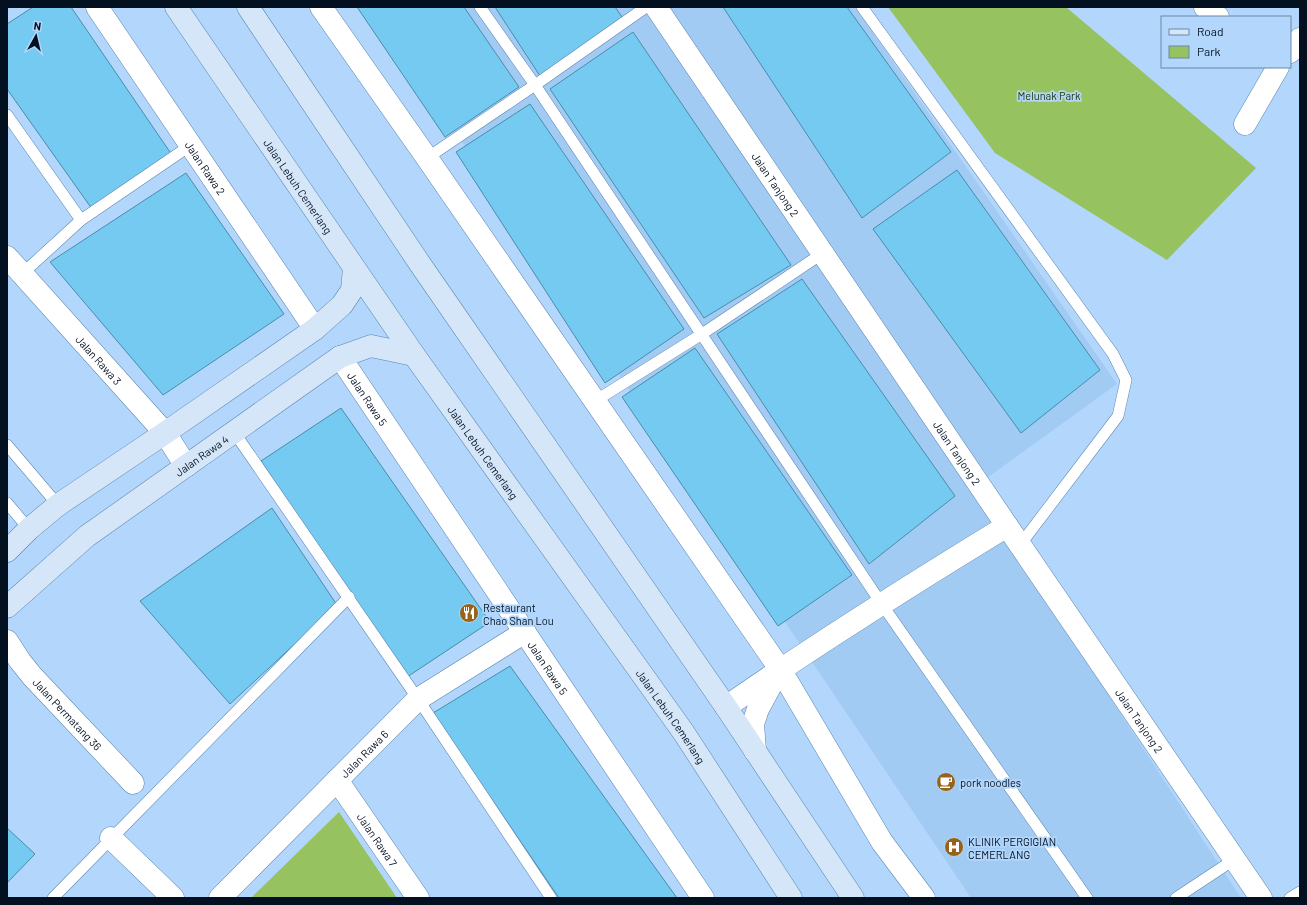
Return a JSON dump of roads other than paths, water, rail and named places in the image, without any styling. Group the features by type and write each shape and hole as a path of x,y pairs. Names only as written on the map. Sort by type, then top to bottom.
{"main road":[{"name":"Jalan Lebuh Cemerlang","path":"176,7 414,354 684,733 791,898"},
{"path":"248,7 420,264 726,707 853,898"},
{"path":"7,550 58,505 166,433 315,329 342,306 352,290 354,268"},
{"name":"Jalan Rawa 4","path":"7,607 87,536 340,357 371,346 414,354"}],"street":[{"name":"Jalan Rawa 2","path":"97,7 315,329"},
{"path":"321,7 780,669 882,842 924,898"},
{"name":"Jalan Tanjong 2","path":"656,7 1261,898"},
{"path":"1206,7 1217,16"},
{"path":"1291,51 1300,39"},
{"path":"1245,124 1277,68"},
{"name":"Jalan Rawa 3","path":"7,257 166,433 186,466"},
{"name":"Jalan Rawa 5","path":"340,357 703,898"},
{"path":"726,707 780,669 882,603 1007,526"},
{"name":"Jalan Rawa 6","path":"220,898 418,699 525,632"},
{"name":"Jalan Permatang 36","path":"7,641 32,676 133,783"},
{"path":"755,750 753,724 758,710 780,669"},
{"name":"Jalan Rawa 7","path":"337,780 418,898"},
{"path":"112,838 173,898"}],"lane":[{"path":"480,7 535,85 882,603 1087,898"},
{"path":"427,158 535,85 646,7"},
{"path":"862,7 1114,354 1126,380 1118,416 1020,545"},
{"path":"7,115 81,220"},
{"path":"22,274 81,220 191,145"},
{"path":"595,401 702,334 823,253"},
{"path":"234,432 349,597 551,898"},
{"path":"7,445 58,505"},
{"path":"7,503 29,529"},
{"path":"53,898 349,597"},
{"path":"1176,898 1234,859"},
{"path":"1290,898 1300,892"}],"place":[{"name":"Restaurant Chao Shan Lou","path":"469,613"},
{"name":"pork noodles","path":"946,782"},
{"name":"KLINIK PERGIGIAN CEMERLANG","path":"954,847"}],"park label":[{"name":"Melunak Park","path":"1049,95"}]}
